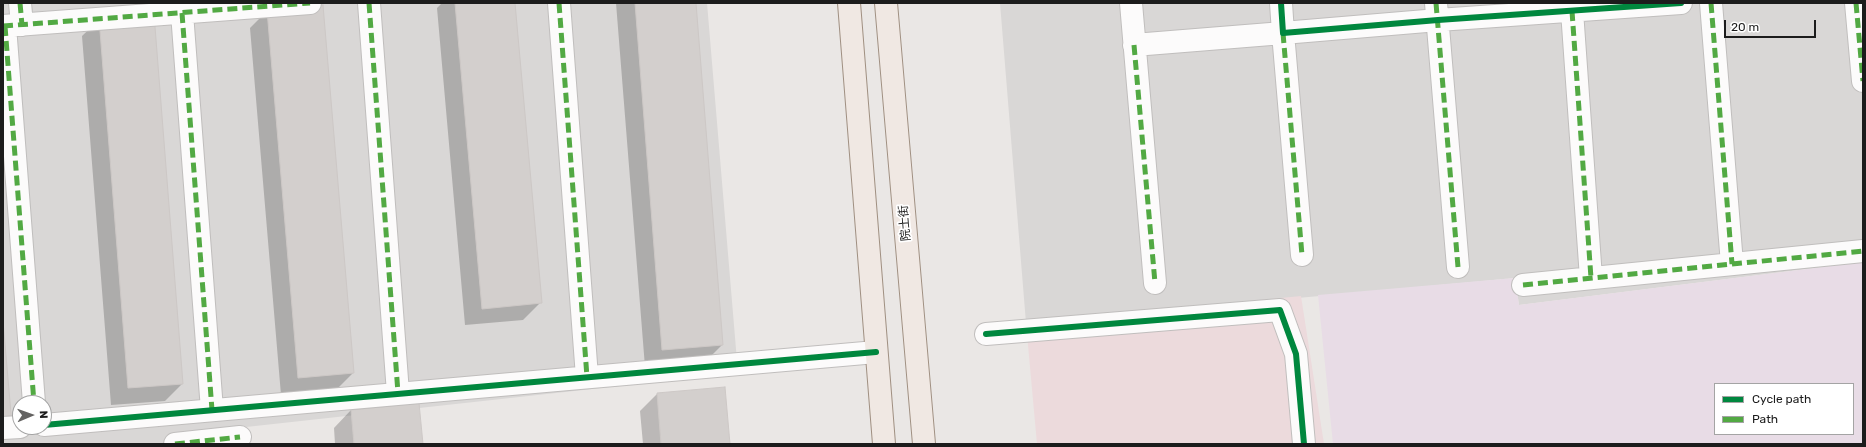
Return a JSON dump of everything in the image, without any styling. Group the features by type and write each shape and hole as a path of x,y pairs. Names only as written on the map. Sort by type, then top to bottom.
{"main road":[{"path":"849,3 884,444"},
{"name":"院士街","path":"886,3 924,444"}],"street":[{"path":"20,3 10,26 33,395"},
{"path":"10,26 310,3"},
{"path":"369,3 398,393"},
{"path":"559,3 587,377"},
{"path":"1131,3 1155,283"},
{"path":"1281,3 1302,255"},
{"path":"1134,45 1283,34 1437,12 1572,11 1597,6 1681,3"},
{"path":"1711,3 1732,264"},
{"path":"1856,3 1863,81"},
{"path":"1572,11 1591,278"},
{"path":"1437,12 1458,267"},
{"path":"182,13 212,410"},
{"path":"1523,285 1863,251"},
{"path":"986,334 1280,310 1296,354 1304,444"},
{"path":"52,424 876,352"},
{"path":"175,444 240,437"}],"shaded area":[{"path":"3,3 707,3 738,373 237,428 238,444 3,444"},
{"path":"1000,3 1863,3 1863,262 1519,305 1515,278 1026,323"},
{"path":"1863,262 1863,444 1333,444 1318,295 1515,278 1519,305"},
{"path":"1301,296 1324,444 1037,444 1026,323"}],"building":[{"path":"455,3 515,3 542,303 482,309"},
{"path":"635,3 696,3 723,345 662,350"},
{"path":"323,5 354,373 298,378 267,10"},
{"path":"154,14 183,384 128,388 99,18"},
{"path":"3,321 12,425 3,425"},
{"path":"725,387 730,444 661,444 657,393"},
{"path":"419,403 423,444 354,444 351,410"}],"marked path":[{"path":"20,3 22,25"},
{"path":"3,26 310,3"},
{"path":"369,3 398,393"},
{"path":"559,3 587,377"},
{"path":"1436,3 1458,267"},
{"path":"1711,3 1732,264"},
{"path":"1856,3 1863,81"},
{"path":"1572,11 1591,278"},
{"path":"182,13 212,410"},
{"path":"5,26 33,395"},
{"path":"1283,33 1302,255"},
{"path":"1134,45 1155,283"},
{"path":"1523,285 1863,251"},
{"path":"175,444 240,437"}],"cycle path":[{"path":"1281,3 1283,33 1438,20 1681,3"},
{"path":"986,334 1280,310 1296,354 1304,444"},
{"path":"52,424 876,352"}]}
